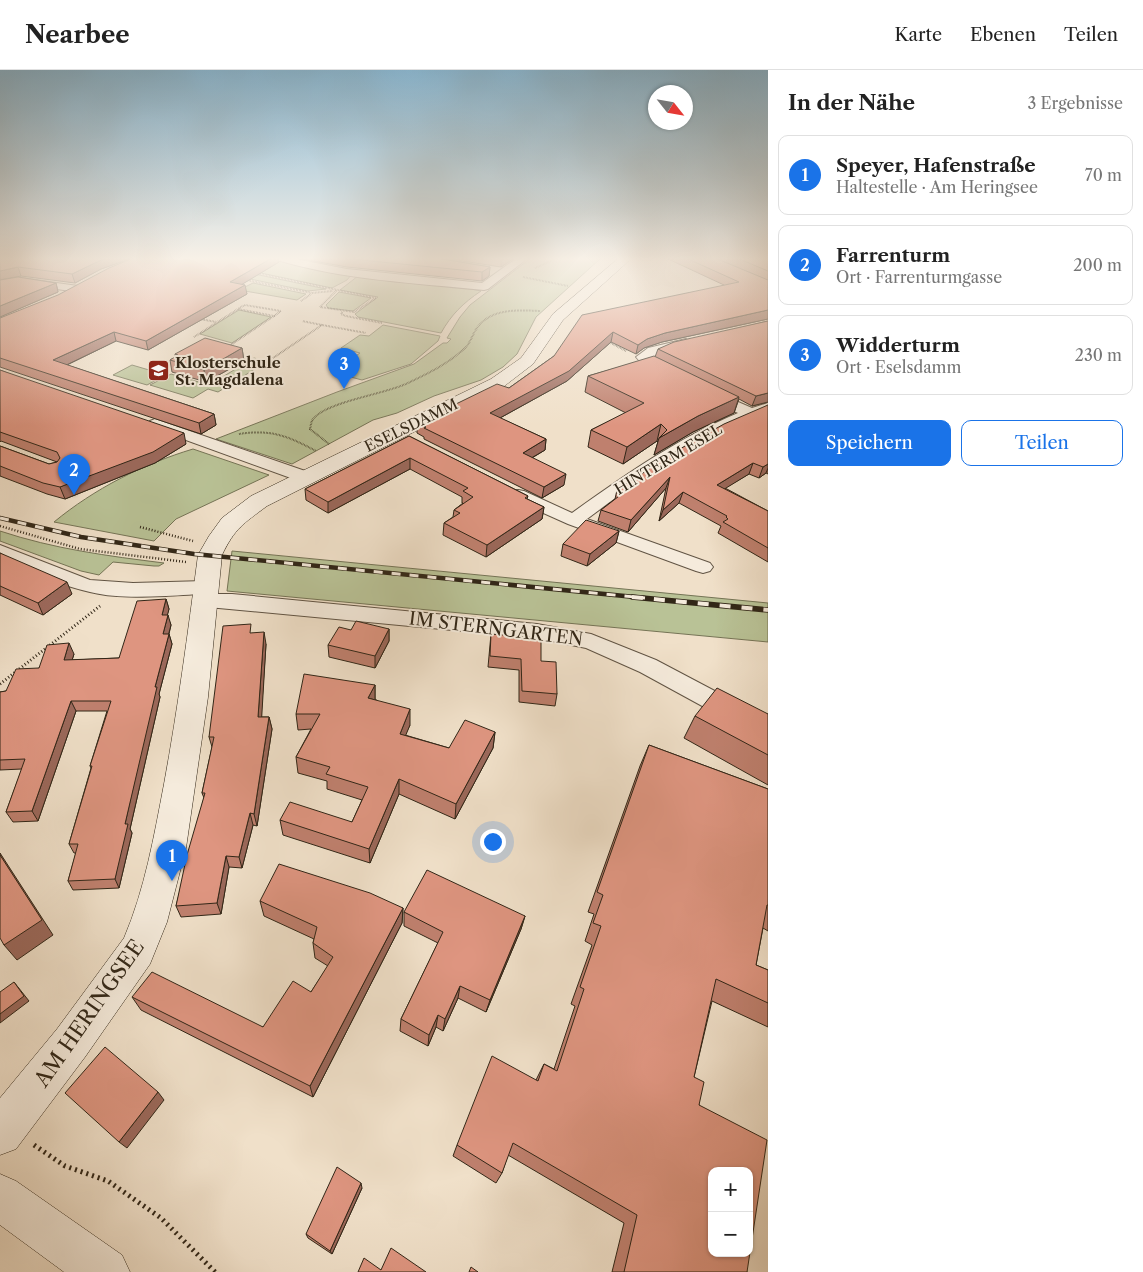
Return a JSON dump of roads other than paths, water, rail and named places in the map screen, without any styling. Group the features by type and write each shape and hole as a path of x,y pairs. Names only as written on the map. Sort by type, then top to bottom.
{"street":[{"name":"ESELSDAMM","path":"206,584 210,555 230,524 242,512 305,477 405,437 498,383 514,372 535,352 561,314"},
{"path":"679,379 652,365 643,358 652,351 695,340"},
{"path":"697,387 750,413"},
{"name":"HINTERM ESEL","path":"574,520 646,468 704,435 750,413 768,407"},
{"path":"140,419 305,477"},
{"path":"505,488 574,520 703,567"},
{"name":"IM STERNGARTEN","path":"0,551 68,579 91,586 123,589 206,584 232,601 537,630 591,641 648,666 768,730"},
{"name":"AM HERINGSEE","path":"3,1129 71,1044 137,951 149,922 169,848 194,697 206,584"},
{"path":"0,1197 105,1272"}],"railway":[{"path":"0,518 81,537 194,554 645,598"},
{"path":"632,597 768,610"}],"place":[{"name":"Klosterschule St. Magdalena","path":"159,371"},
{"name":"Widderturm","path":"344,389"},
{"name":"Farrenturm","path":"74,495"},
{"name":"Speyer, Hafenstraße","path":"172,881"}]}
